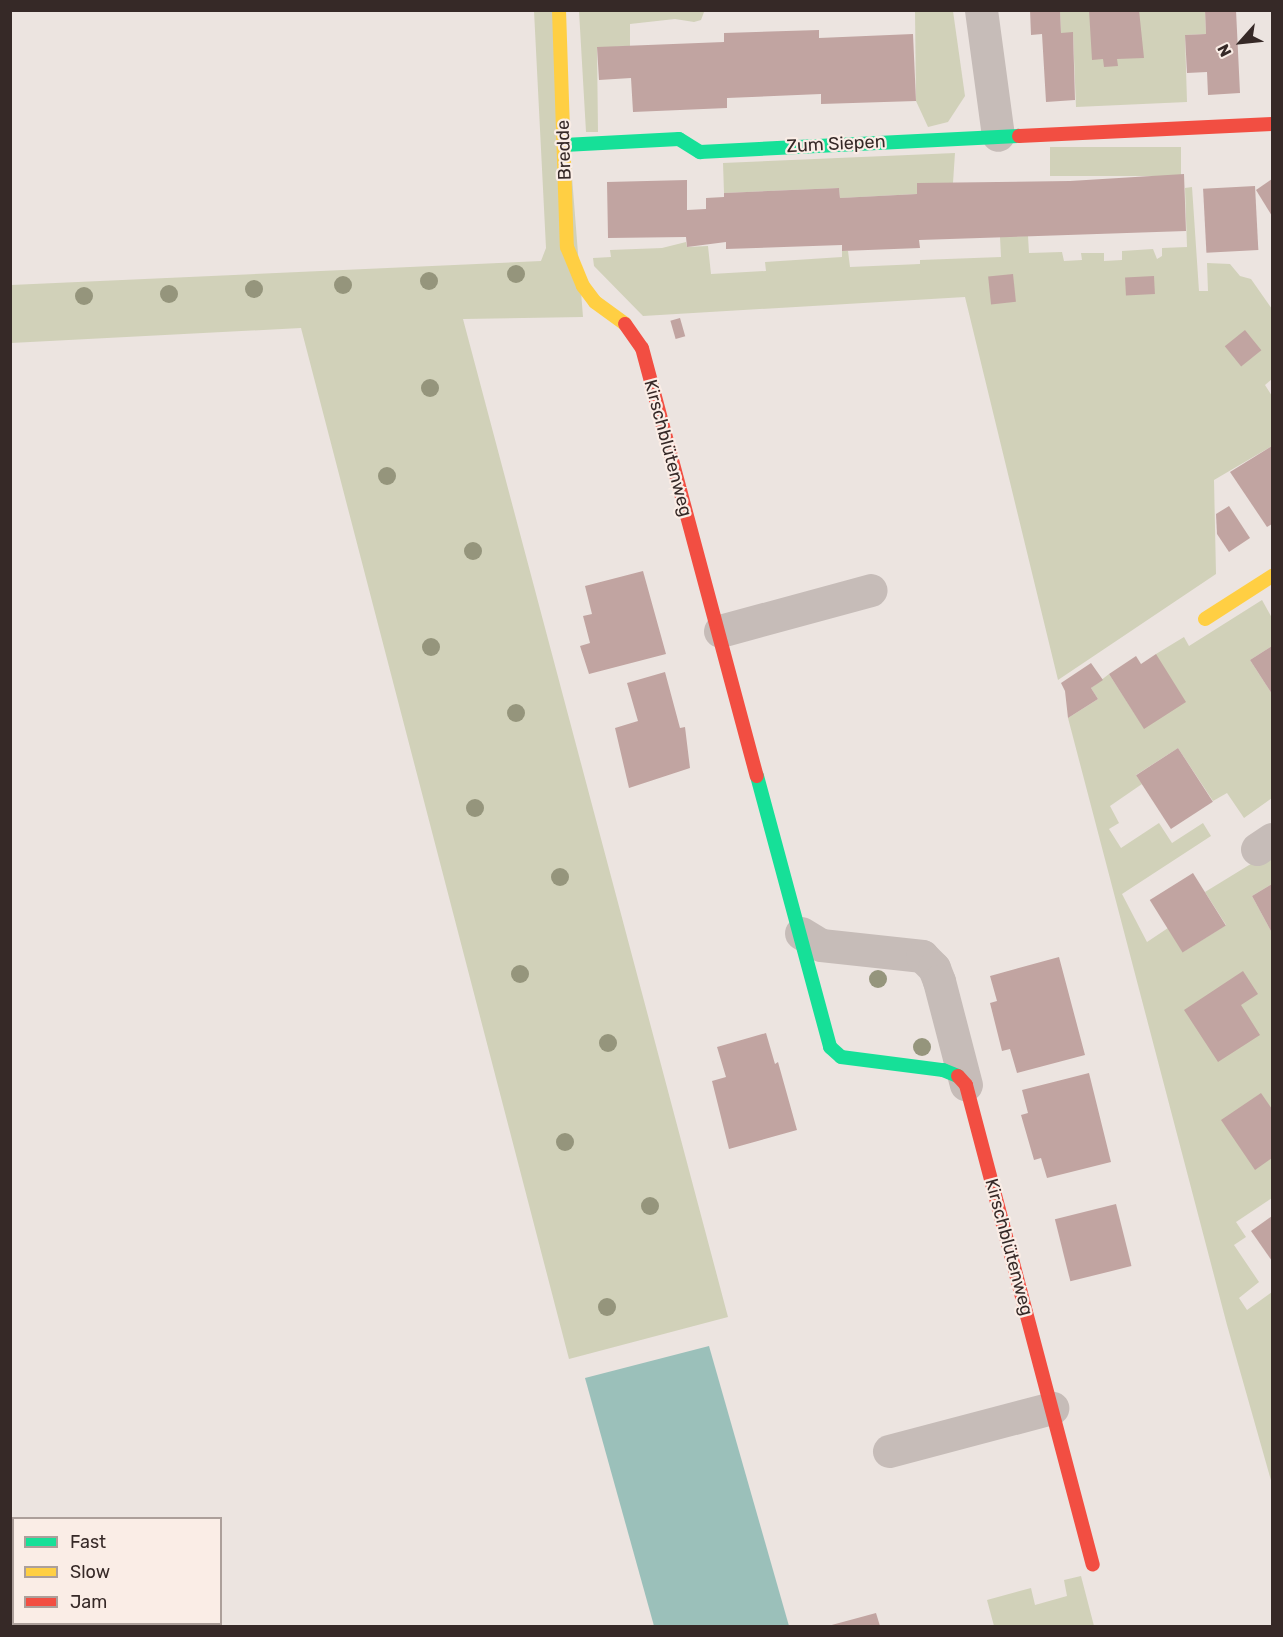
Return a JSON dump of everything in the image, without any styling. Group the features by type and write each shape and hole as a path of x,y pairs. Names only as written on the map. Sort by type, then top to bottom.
{"street":[{"name":"Bredde","path":"559,10 567,247 583,286"},
{"path":"981,10 998,135"},
{"name":"Zum Siepen","path":"564,145 679,139 700,152 998,135 1272,124"},
{"name":"Kirschblütenweg","path":"583,286 595,302 620,317 642,348 833,1053 944,1070 957,1075 966,1085"},
{"path":"1205,619 1272,576"},
{"path":"720,632 871,590"},
{"name":"Kirschblütenweg","path":"801,933 821,945 922,956 934,968 1094,1564"},
{"path":"889,1451 1052,1408"}],"green space":[{"path":"754,10 704,12 701,20 694,22 675,19 630,24 630,46 597,48 598,132 586,132 579,11"},
{"path":"534,11 559,11 583,317 463,319 728,1317 569,1359 301,328 11,343 11,285 541,261 546,248"},
{"path":"915,11 953,11 965,96 948,122 928,127 916,101"},
{"path":"1060,11 1205,11 1206,34 1185,35 1187,102 1076,107 1073,33 1061,33"},
{"path":"1050,147 1181,147 1181,176 1050,176"},
{"path":"955,153 953,183 917,184 917,194 840,198 839,188 724,193 723,163"},
{"path":"1192,187 1199,291 1208,291 1207,263 1230,264 1240,276 1251,279 1272,309 1272,379 1265,385 1272,396 1272,446 1214,480 1216,574 1058,680 965,297 643,316 594,266 593,258 611,257 610,250 662,248 686,242 687,247 708,246 711,274 766,271 765,262 842,257 842,251 848,251 850,267 920,264 920,260 1001,257 1000,237 1028,236 1029,253 1062,252 1064,261 1082,260 1081,253 1104,253 1104,261 1122,260 1122,251 1153,249 1157,259 1162,256 1162,248 1187,247 1185,188"},
{"path":"1262,600 1272,618 1272,646 1250,660 1272,694 1272,798 1244,818 1227,793 1213,801 1178,748 1136,775 1142,784 1110,806 1119,823 1109,829 1121,848 1159,823 1172,843 1203,823 1211,836 1122,894 1147,942 1168,928 1183,952 1226,925 1205,892 1272,851 1272,884 1252,896 1272,933 1272,1198 1236,1222 1246,1237 1234,1245 1259,1282 1239,1298 1247,1310 1272,1292 1272,1484 1227,1325 1068,718 1098,699 1091,688 1109,674 1144,728 1156,654 1184,637 1189,646"},
{"path":"1081,1576 1094,1626 994,1626 987,1600 1031,1588 1035,1605 1067,1596 1064,1580"}],"water":[{"path":"709,1346 789,1626 654,1626 585,1378"}],"building":[{"path":"1030,10 1060,10 1061,33 1073,32 1075,100 1046,102 1042,34 1031,35"},
{"path":"1089,10 1139,10 1144,58 1117,59 1118,66 1104,67 1103,59 1092,60"},
{"path":"1205,10 1236,10 1240,93 1208,95 1207,72 1187,73 1185,35 1206,34"},
{"path":"819,30 819,38 913,34 916,101 821,104 821,94 727,98 727,108 633,112 631,78 599,80 597,47 724,42 724,33"},
{"path":"1184,174 1186,231 919,240 920,248 842,251 842,245 726,249 726,242 687,247 686,237 608,238 607,182 687,180 687,210 706,209 706,198 724,197 724,193 839,188 840,198 917,194 917,183 1070,181"},
{"path":"1272,179 1272,216 1256,190"},
{"path":"1255,186 1258,250 1206,253 1203,189"},
{"path":"1013,274 1016,302 991,304 988,277"},
{"path":"1154,276 1155,294 1126,295 1125,278"},
{"path":"680,318 685,336 676,339 670,321"},
{"path":"1245,330 1261,350 1241,367 1225,346"},
{"path":"1272,446 1272,524 1267,527 1230,472"},
{"path":"1229,506 1250,538 1229,552 1217,534 1216,514"},
{"path":"643,571 666,654 589,674 580,646 590,643 583,616 592,614 585,586"},
{"path":"1272,646 1272,694 1250,660"},
{"path":"1156,654 1186,702 1144,729 1109,674 1136,656 1141,664"},
{"path":"1091,663 1103,680 1091,688 1098,699 1068,718 1065,691 1061,683"},
{"path":"665,672 680,728 685,727 690,768 629,788 615,728 638,721 627,683"},
{"path":"1178,748 1213,802 1171,829 1136,775"},
{"path":"1193,873 1226,926 1183,953 1150,900"},
{"path":"1272,884 1272,933 1252,896"},
{"path":"1059,957 1085,1055 1017,1073 1010,1049 1002,1051 990,1003 997,1001 990,976"},
{"path":"1243,971 1258,994 1241,1005 1260,1035 1218,1062 1184,1010"},
{"path":"766,1033 775,1064 778,1062 797,1130 729,1149 712,1081 726,1077 717,1047"},
{"path":"1089,1073 1111,1162 1047,1178 1041,1158 1034,1160 1021,1115 1028,1113 1022,1090"},
{"path":"1261,1093 1272,1109 1272,1158 1255,1170 1221,1120"},
{"path":"1116,1204 1131,1266 1070,1281 1055,1219"},
{"path":"1272,1216 1272,1261 1251,1231"},
{"path":"876,1613 880,1626 828,1626"}],"traffic: fast":[{"path":"564,145 679,139 700,152 1019,136"},
{"path":"757,776 830,1047 841,1057 943,1070 958,1076"}],"traffic: slow":[{"path":"559,10 567,247 583,286 595,302 625,324"},
{"path":"1205,619 1272,576"}],"traffic: jam":[{"path":"1019,136 1272,124"},
{"path":"625,324 642,348 757,776"},
{"path":"958,1076 966,1085 1093,1564"}]}
